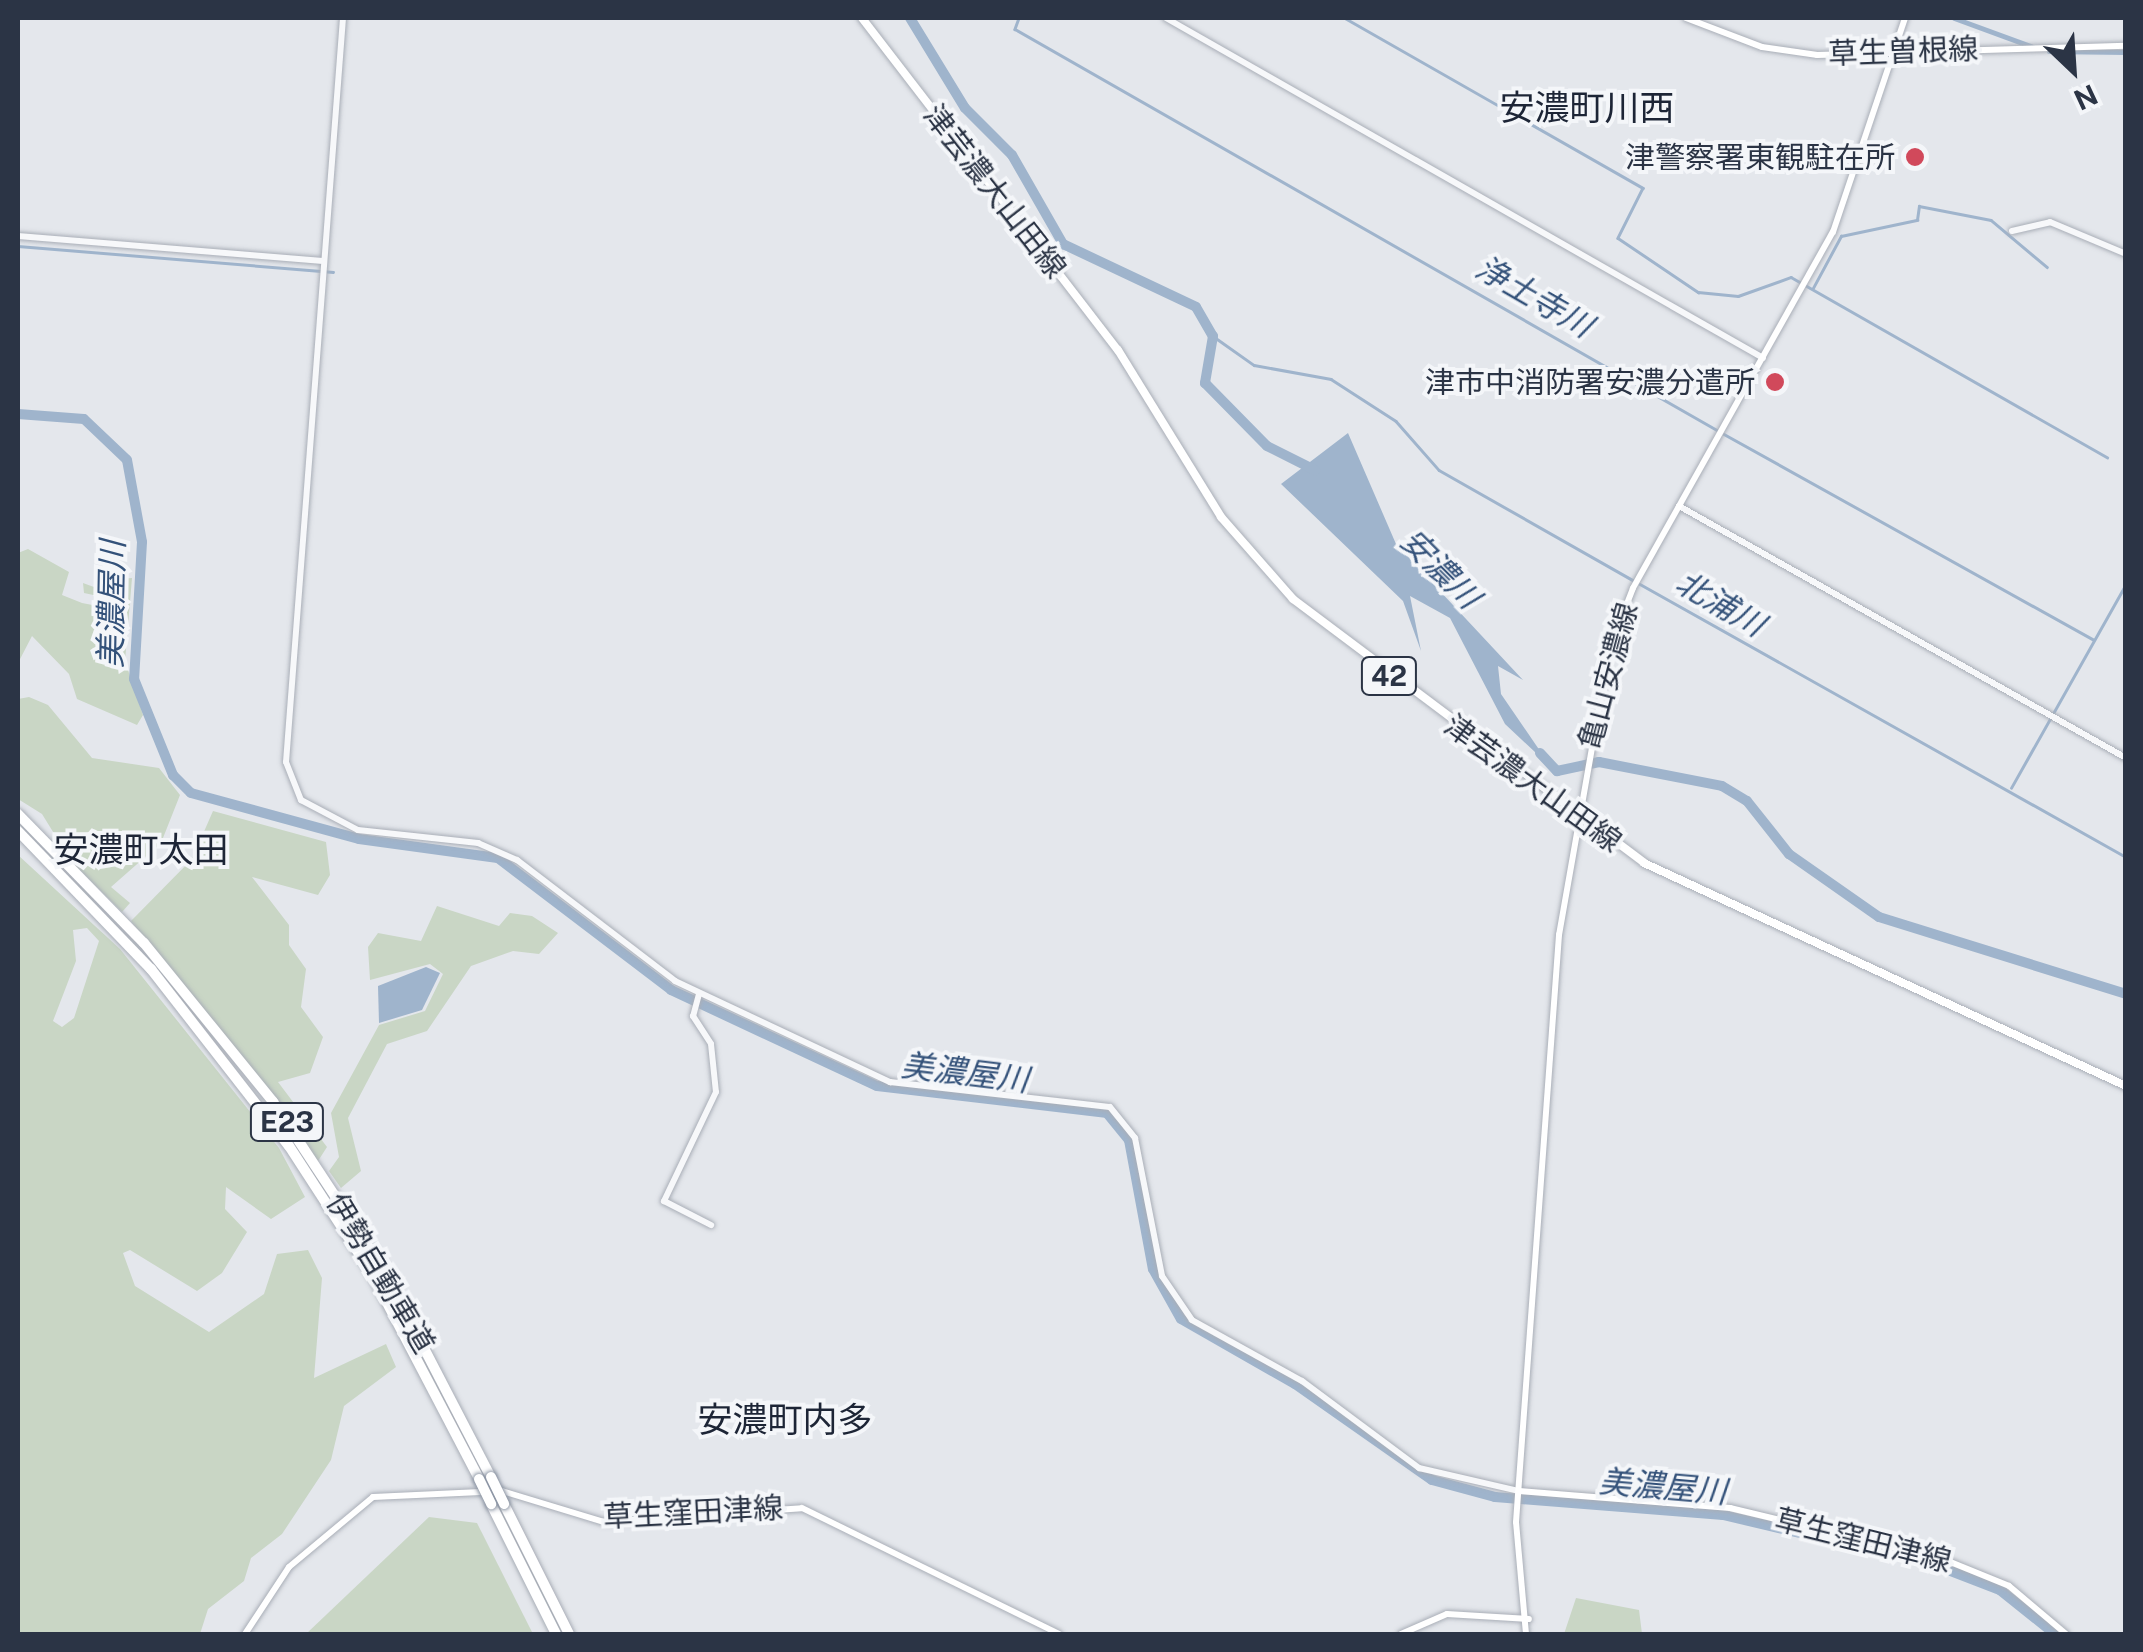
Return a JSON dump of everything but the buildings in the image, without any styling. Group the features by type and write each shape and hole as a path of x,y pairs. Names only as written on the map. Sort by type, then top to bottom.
{"highway":[{"name":"伊勢自動車道","path":"18,814 144,942 273,1102 383,1269 485,1478 491,1504 556,1634"},
{"name":"伊勢自動車道","path":"18,831 151,969 290,1146 372,1274 485,1478 504,1504 569,1634"}],"main road":[{"name":"津芸濃大山田線","path":"862,18 1118,350 1261,567 1574,815 1700,896 1894,975 2126,1086"},
{"name":"草生曽根線","path":"1686,18 1801,54 1895,55 2126,46"},
{"name":"亀山安濃線","path":"1526,1634 1518,1492 1574,815 1598,703 1633,588 1804,287 1895,55 1905,18"},
{"name":"草生窪田津線","path":"245,1634 289,1567 373,1496 502,1491 604,1522 802,1508 1059,1634"},
{"name":"草生窪田津線","path":"1518,1492 1730,1508 1944,1559 2009,1586 2066,1634"},
{"path":"1400,1634 1447,1614 1528,1620"}],"street":[{"path":"343,18 286,762 294,790 327,821 478,843 517,860 699,996 910,1088 1110,1107 1135,1138 1162,1276 1192,1320 1302,1381 1419,1468 1518,1492"},
{"path":"1166,18 1763,358"},
{"path":"2012,231 2050,222 2126,254"},
{"path":"18,236 323,261"},
{"path":"1679,506 2126,758"},
{"path":"699,996 693,1009 711,1044 716,1092 664,1201 711,1225"}],"green space":[{"path":"28,549 69,572 62,595 82,603 108,608 112,599 84,593 83,583 102,590 105,580 132,578 125,661 143,715 137,725 77,699 69,674 32,636 18,663 18,553"},
{"path":"29,697 48,705 92,758 159,768 180,795 161,843 111,887 130,903 122,912 71,861 42,814 18,799 18,699"},
{"path":"213,811 326,842 330,875 318,895 252,877 289,925 289,945 306,969 301,1007 323,1037 310,1073 278,1082 327,1147 318,1161 131,921 192,859"},
{"path":"18,855 120,949 279,1148 305,1197 271,1219 226,1187 225,1209 247,1232 222,1273 197,1291 130,1250 123,1253 135,1286 209,1332 264,1294 277,1254 308,1250 322,1278 314,1378 386,1344 396,1367 344,1406 331,1460 282,1534 251,1558 244,1581 208,1609 200,1634 18,1634","holes":["87,928 99,941 74,1018 62,1027 53,1021 76,961 73,930"]},
{"path":"437,906 499,926 510,913 532,916 558,933 539,954 513,951 471,966 427,1031 387,1044 348,1118 361,1171 341,1188 329,1171 339,1157 331,1113 379,1025 425,1011 443,974 430,964 370,980 368,947 378,933 421,941"},
{"path":"429,1517 477,1523 533,1634 306,1634"},
{"path":"1576,1598 1639,1610 1642,1634 1564,1634"}],"water":[{"path":"1348,433 1396,544 1523,680 1498,666 1501,694 1551,767 1505,724 1450,618 1410,596 1421,651 1403,601 1281,484"},
{"path":"426,967 440,973 422,1010 379,1023 378,986"}],"waterway":[{"name":"安濃川","path":"910,18 965,108 1012,155 1063,244 1196,307 1213,336 1205,383 1267,446 1315,470"},
{"name":"浄土寺川","path":"1019,18 1015,29 1717,430"},
{"path":"1345,18 1643,188 1618,238 1698,292 1738,296 1791,277 2107,457"},
{"path":"1954,18 2033,47"},
{"path":"2049,51 2126,52"},
{"path":"1813,288 1841,236 1917,220 1919,206 1991,220 2047,267"},
{"path":"18,246 333,272"},
{"name":"北浦川","path":"1213,336 1254,365 1331,379 1396,421 1439,470 1633,580"},
{"name":"美濃屋川","path":"18,414 84,419 127,460 142,542 134,679 173,775 191,793 359,839 498,858 671,990 877,1086 1107,1113 1129,1140 1153,1269 1181,1319 1295,1384 1432,1480 1495,1497 1723,1515 1930,1563 2000,1590 2055,1634"},
{"name":"浄土寺川","path":"1724,434 2094,640"},
{"name":"北浦川","path":"1640,584 2126,857"},
{"name":"北浦川","path":"2011,788 2126,584"},
{"name":"安濃川","path":"1540,753 1557,771 1599,762 1722,786 1747,801 1789,854 1879,917 2126,994"}],"place":[{"name":"津警察署東観駐在所","path":"1915,157"},
{"name":"津市中消防署安濃分遣所","path":"1775,382"}],"district":[{"name":"安濃町川西","path":"1587,108"},
{"name":"安濃町太田","path":"141,850"},
{"name":"安濃町内多","path":"785,1420"}]}
